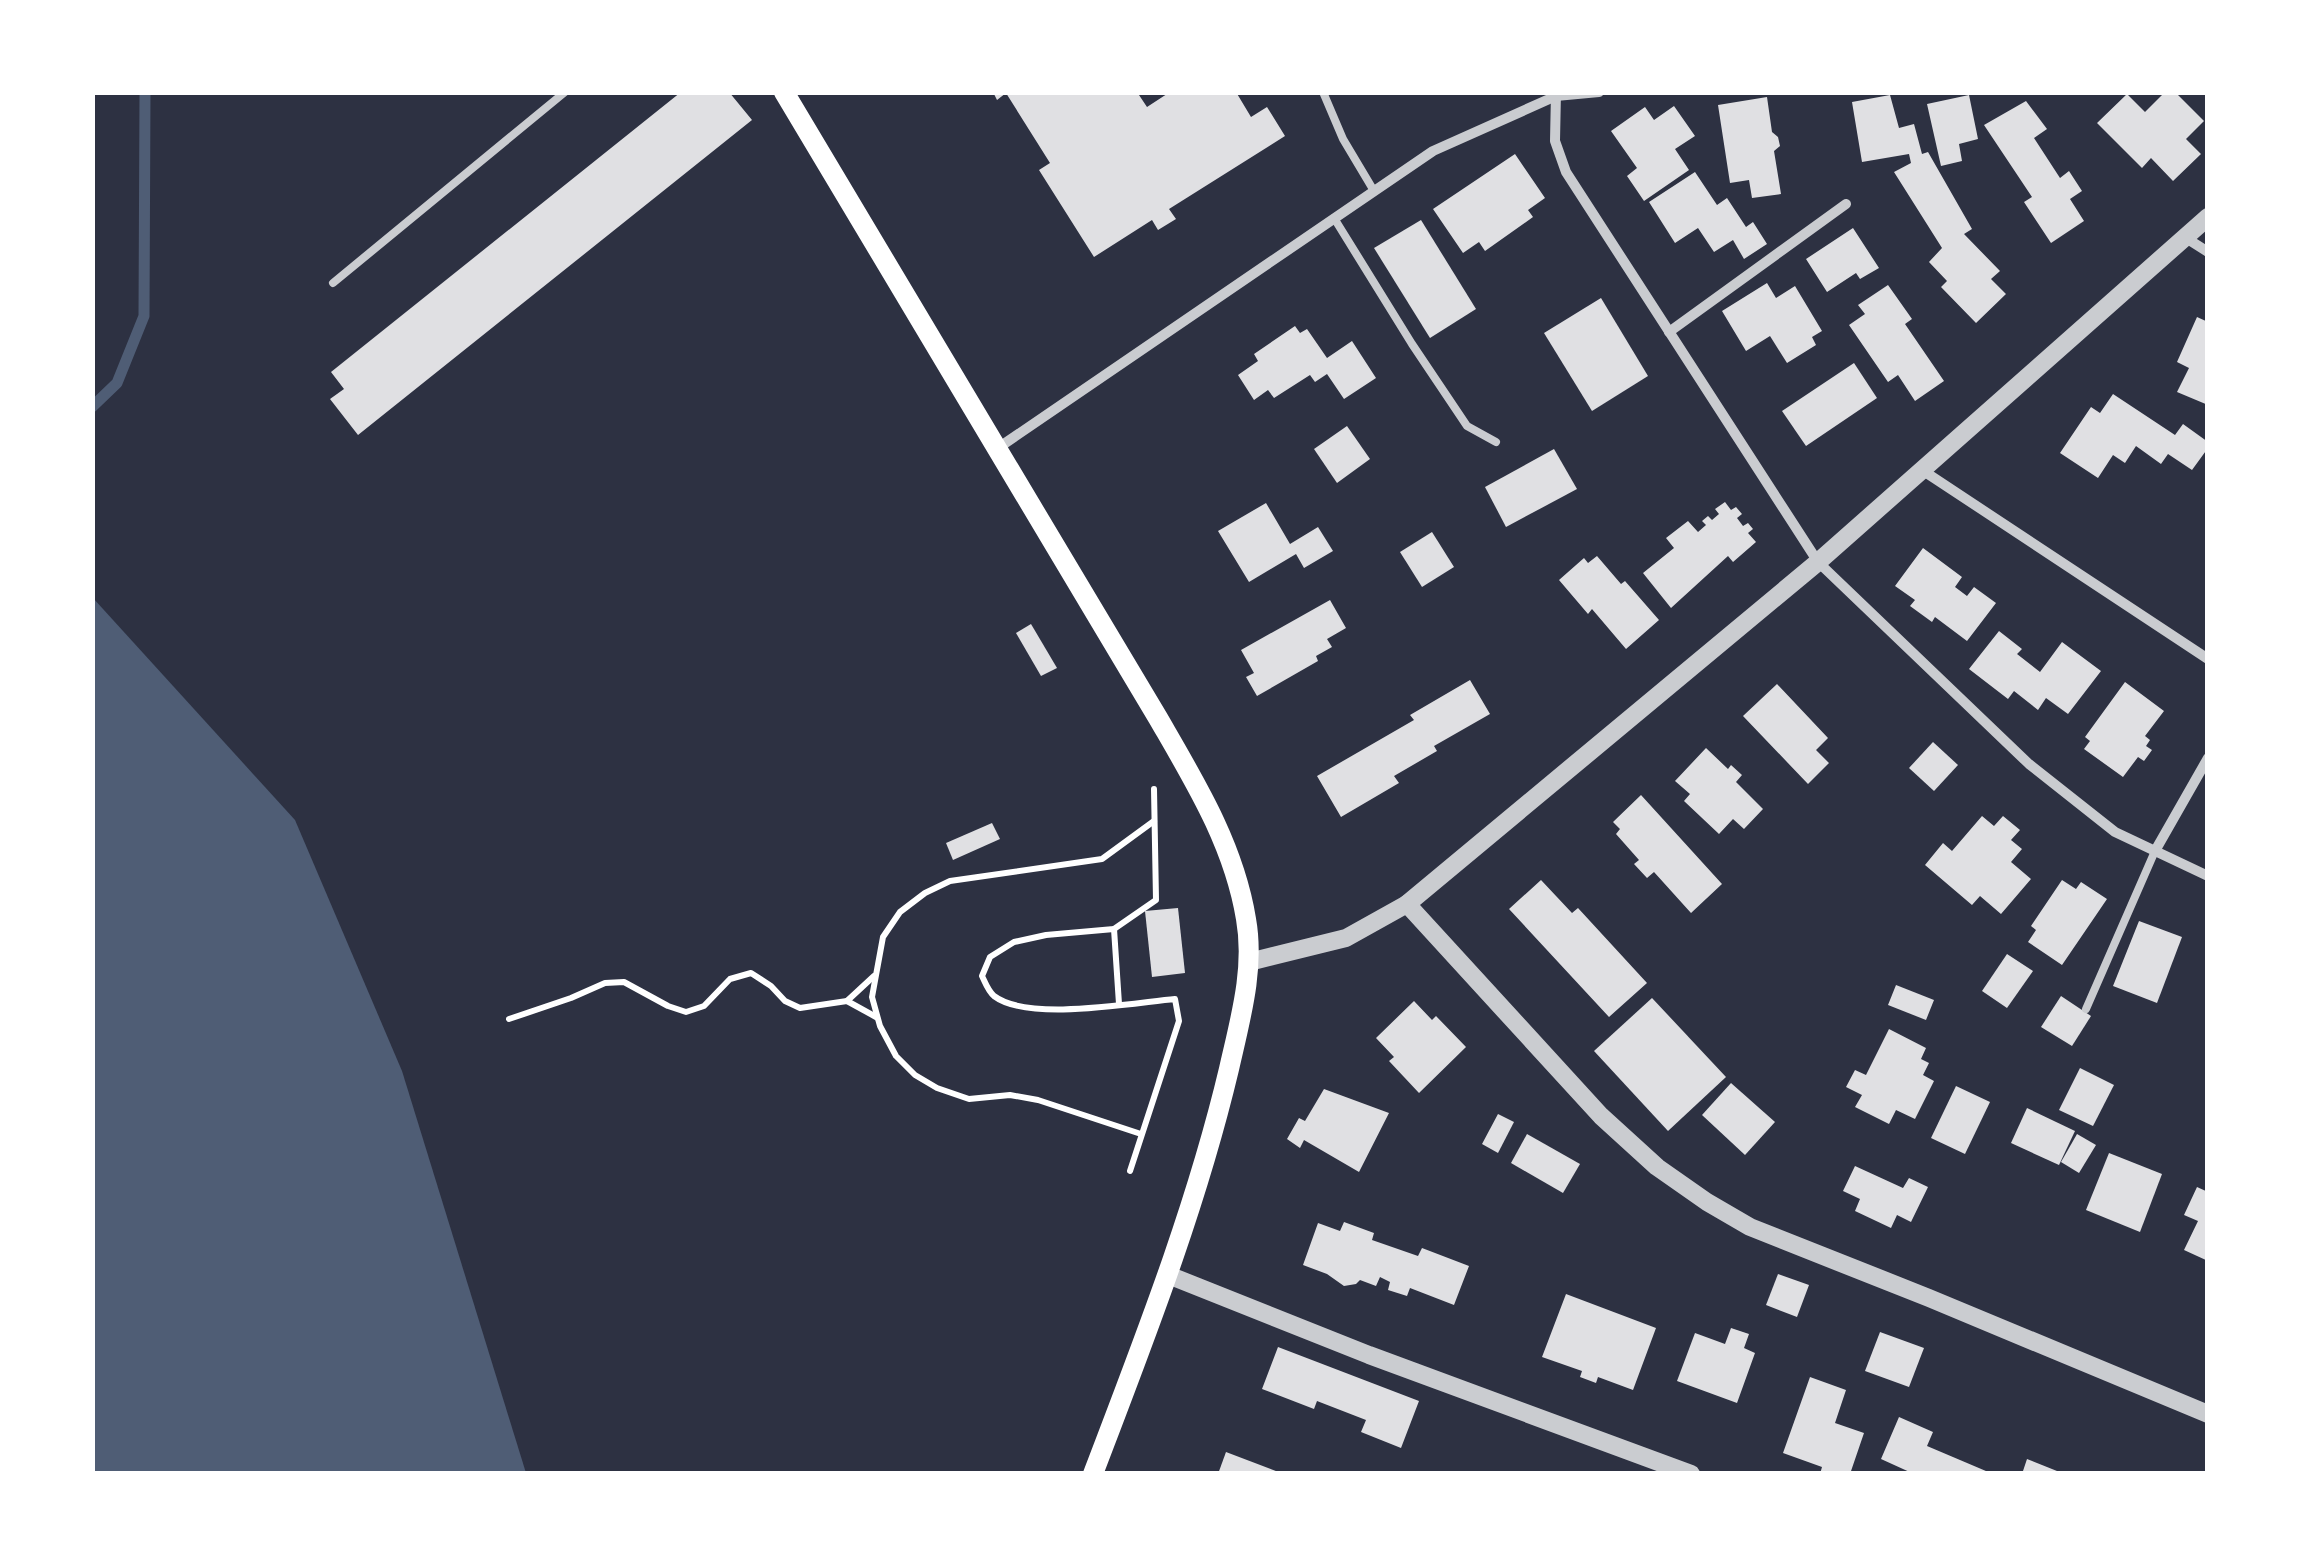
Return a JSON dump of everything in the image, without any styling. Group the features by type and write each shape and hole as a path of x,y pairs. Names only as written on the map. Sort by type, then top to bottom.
{"main road":[{"path":"784,92 1208,806 1229,852 1247,920 1250,962 1242,1014 1215,1126 1168,1275 1093,1474"}],"street":[{"path":"997,448 1432,151 1556,94 1599,92"},
{"path":"1556,94 1554,141 1566,172 1818,562 2029,764 2115,832 2208,876"},
{"path":"1669,332 1846,204"},
{"path":"1250,962 1346,938 1407,904 1818,562 2208,218"},
{"path":"2186,238 2208,252"},
{"path":"1922,470 2208,659"},
{"path":"2156,852 2208,758"},
{"path":"1407,904 1601,1116 1657,1167 1708,1202 1750,1227 2208,1414"},
{"path":"1168,1275 1369,1355 1690,1474"}],"lane":[{"path":"332,283 565,92"},
{"path":"1323,92 1343,139 1374,191"},
{"path":"1334,218 1443,393 1467,426 1496,442"},
{"path":"2086,1010 2156,852"}],"path":[{"path":"1130,1171 1179,1021 1175,999 1059,1010 1014,1006 991,994 982,976 990,957 1014,942 1114,929 1156,900 1154,790"},
{"path":"1141,1134 1038,1100 1010,1095 969,1099 937,1088 915,1075 896,1056 872,998 883,937 900,912 924,894 950,881 1102,860 1154,820"},
{"path":"1114,929 1119,1004"},
{"path":"509,1019 604,984 624,982 686,1012 704,1006 730,979 751,973 800,1008 847,1000 875,975"},
{"path":"847,1000 878,1018"}],"water":[{"path":"93,598 295,820 402,1071 526,1473 93,1473"}],"building":[{"path":"681,92 729,92 752,120 358,435 330,399 344,389 331,372"},
{"path":"993,92 1137,92 1147,107 1170,92 1236,92 1251,117 1267,107 1285,136 1169,209 1176,219 1158,230 1152,220 1094,257 1039,170 1050,163 1006,93 997,100"},
{"path":"2165,92 2175,92 2204,121 2186,139 2201,154 2173,181 2151,158 2142,168 2097,123 2127,94 2145,112"},
{"path":"1890,95 1899,128 1914,124 1922,154 1928,152 1972,229 1964,234 2000,271 1991,279 2006,294 1976,323 1941,287 1947,281 1929,262 1942,248 1894,172 1911,163 1909,154 1862,162 1852,102"},
{"path":"1969,95 1978,139 1959,144 1962,161 1941,166 1927,104"},
{"path":"1767,97 1772,132 1780,146 1774,151 1781,194 1752,198 1749,180 1730,183 1718,105"},
{"path":"2026,101 2047,129 2034,138 2060,178 2069,171 2082,191 2070,199 2084,221 2051,243 2024,202 2032,197 1984,125"},
{"path":"1674,106 1695,136 1675,149 1689,170 1644,201 1627,176 1637,168 1611,131 1645,107 1654,120"},
{"path":"1515,154 1545,198 1528,210 1533,217 1485,251 1479,242 1463,253 1433,209"},
{"path":"1695,172 1717,205 1727,198 1746,227 1753,222 1767,244 1744,259 1733,240 1714,252 1698,228 1675,243 1649,202"},
{"path":"1421,220 1476,309 1430,338 1374,248"},
{"path":"1853,228 1879,268 1860,279 1856,273 1827,292 1806,259"},
{"path":"1767,283 1776,298 1795,286 1822,331 1812,337 1816,345 1787,363 1770,336 1746,351 1722,311"},
{"path":"1888,285 1912,319 1905,324 1944,381 1915,401 1898,375 1888,382 1849,325 1865,314 1858,305"},
{"path":"1601,298 1648,376 1592,411 1544,333"},
{"path":"2197,317 2208,322 2208,405 2177,392 2189,368 2177,362"},
{"path":"1295,326 1300,333 1307,329 1327,358 1352,341 1376,378 1344,399 1327,374 1315,382 1310,375 1274,398 1268,390 1254,400 1238,375 1258,361 1254,354"},
{"path":"1854,363 1877,398 1806,446 1782,411"},
{"path":"2113,394 2175,435 2183,424 2208,442 2192,470 2168,454 2161,464 2136,446 2125,463 2113,455 2098,478 2060,453 2091,407 2100,413"},
{"path":"1347,426 1370,459 1337,483 1314,449"},
{"path":"1554,449 1577,489 1506,527 1485,487"},
{"path":"1725,502 1731,510 1736,507 1742,514 1737,518 1743,526 1748,523 1753,529 1748,533 1756,542 1733,562 1728,556 1671,608 1643,573 1674,548 1666,538 1688,521 1698,532 1706,525 1702,521 1708,516 1712,520 1719,514 1715,509"},
{"path":"1266,503 1290,544 1318,527 1333,551 1304,568 1296,554 1249,582 1218,531"},
{"path":"1432,532 1454,567 1422,587 1400,552"},
{"path":"1923,548 1962,577 1955,587 1967,596 1974,587 1996,603 1967,641 1935,617 1932,622 1910,606 1915,600 1895,586"},
{"path":"1597,556 1659,620 1626,649 1592,609 1588,614 1559,580 1584,558 1588,563"},
{"path":"1330,600 1346,628 1327,639 1332,647 1316,656 1318,661 1257,696 1246,677 1254,673 1241,650"},
{"path":"1031,624 1057,668 1041,676 1016,633"},
{"path":"1999,631 2022,649 2017,654 2040,672 2062,642 2101,671 2068,714 2046,698 2038,710 2014,691 2008,699 1969,669"},
{"path":"1470,680 1490,714 1434,746 1437,751 1394,776 1399,783 1341,817 1317,776 1414,720 1410,715"},
{"path":"2125,682 2164,711 2145,736 2150,740 2146,746 2152,750 2144,761 2138,757 2123,777 2084,749 2090,741 2085,737"},
{"path":"1777,684 1828,738 1816,750 1829,763 1808,784 1743,716"},
{"path":"1933,742 1958,765 1934,791 1909,768"},
{"path":"1706,748 1728,769 1731,765 1742,775 1736,782 1763,809 1744,829 1733,819 1719,834 1684,801 1690,794 1675,781"},
{"path":"1641,795 1722,884 1691,913 1654,872 1647,878 1634,864 1639,860 1616,834 1620,829 1613,822"},
{"path":"1982,816 1994,826 2003,816 2020,830 2011,840 2022,849 2011,862 2031,879 2001,914 1980,896 1972,905 1925,865 1943,843 1952,851"},
{"path":"992,823 1000,839 953,860 946,843"},
{"path":"1541,880 1572,913 1578,908 1647,983 1609,1017 1509,909"},
{"path":"2062,880 2076,889 2081,882 2107,899 2062,965 2028,942 2036,930 2031,926"},
{"path":"1178,908 1185,973 1152,977 1145,911"},
{"path":"2139,921 2182,937 2157,1003 2113,986"},
{"path":"2007,954 2033,971 2007,1008 1982,991"},
{"path":"1896,985 1934,1000 1926,1020 1888,1005"},
{"path":"2061,996 2091,1016 2072,1046 2041,1027"},
{"path":"1652,998 1726,1077 1668,1131 1594,1051"},
{"path":"1414,1001 1432,1020 1436,1016 1466,1047 1419,1093 1389,1061 1394,1057 1376,1038"},
{"path":"1889,1029 1926,1048 1921,1059 1929,1063 1923,1075 1934,1081 1915,1119 1896,1110 1889,1124 1855,1107 1862,1095 1846,1087 1855,1070 1866,1075"},
{"path":"2080,1068 2114,1085 2093,1126 2059,1110"},
{"path":"1731,1083 1775,1122 1745,1155 1702,1115"},
{"path":"1956,1086 1990,1102 1965,1154 1931,1138"},
{"path":"1324,1089 1389,1113 1359,1172 1304,1140 1300,1148 1287,1139 1299,1118 1305,1121"},
{"path":"2027,1108 2075,1131 2059,1165 2011,1143"},
{"path":"1498,1114 1514,1122 1498,1153 1482,1144"},
{"path":"1527,1134 1580,1164 1563,1193 1511,1163"},
{"path":"2077,1134 2096,1145 2079,1173 2061,1162"},
{"path":"2109,1153 2162,1174 2140,1232 2086,1210"},
{"path":"1855,1166 1903,1188 1909,1178 1928,1187 1911,1222 1897,1215 1891,1228 1855,1211 1860,1199 1843,1191"},
{"path":"2197,1187 2208,1192 2208,1261 2184,1250 2198,1221 2184,1215"},
{"path":"1344,1222 1374,1233 1372,1240 1418,1256 1422,1248 1469,1266 1454,1305 1410,1288 1407,1296 1388,1290 1390,1282 1380,1277 1376,1286 1360,1280 1344,1286 1303,1265 1318,1223 1340,1231"},
{"path":"1778,1274 1809,1285 1797,1317 1766,1305"},
{"path":"1566,1294 1656,1328 1633,1390 1598,1377 1596,1383 1580,1377 1582,1371 1542,1357"},
{"path":"1731,1328 1749,1334 1744,1348 1755,1353 1737,1403 1677,1381 1695,1333 1725,1344"},
{"path":"1880,1332 1924,1348 1909,1387 1865,1371"},
{"path":"1278,1347 1419,1401 1401,1448 1361,1432 1366,1420 1317,1401 1314,1409 1262,1389"},
{"path":"1810,1377 1846,1390 1835,1423 1864,1433 1850,1474 1820,1474 1822,1467 1783,1453"},
{"path":"1899,1417 1933,1432 1927,1446 1993,1474 1914,1474 1881,1459"},
{"path":"1226,1452 1281,1473 1281,1474 1218,1474"},
{"path":"2027,1459 2062,1473 2062,1474 2022,1474"}],"waterway":[{"path":"92,407 117,383 144,316 145,92"}]}
